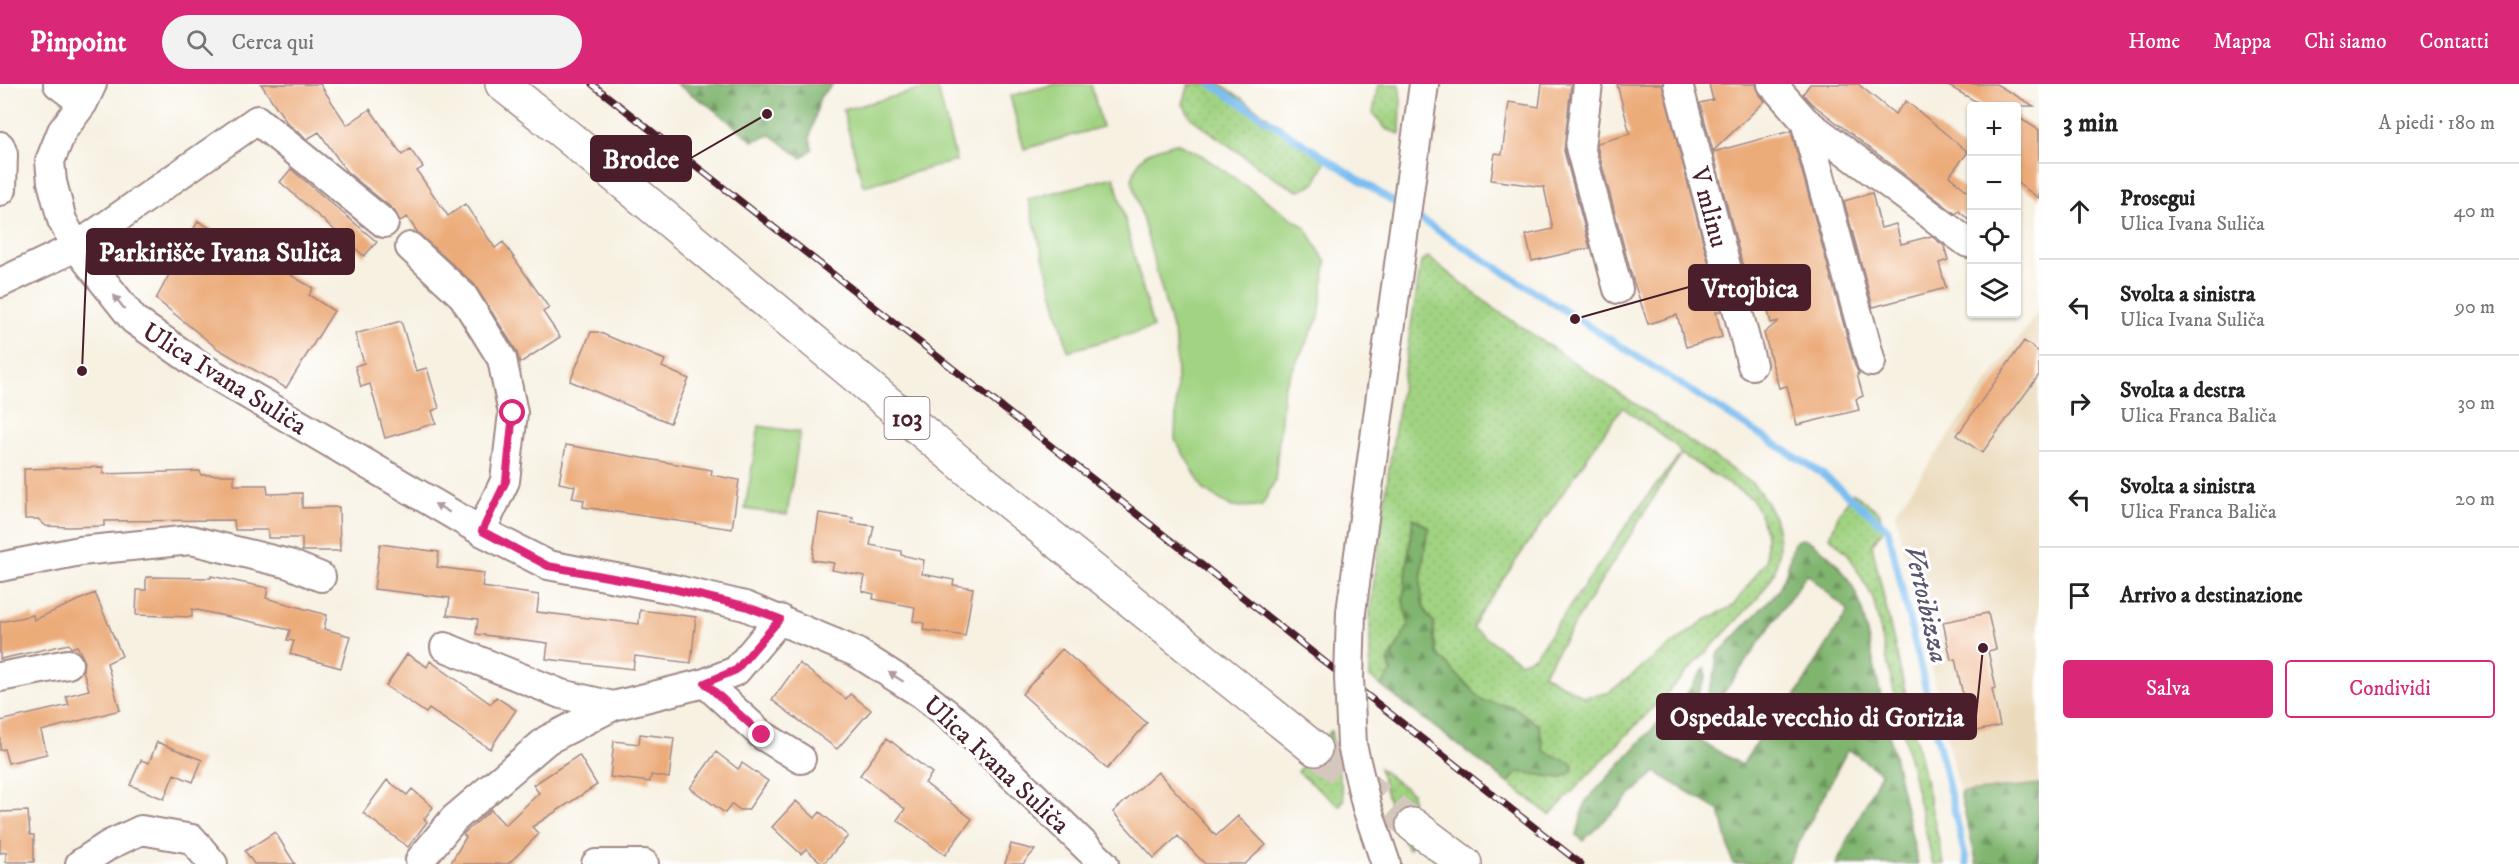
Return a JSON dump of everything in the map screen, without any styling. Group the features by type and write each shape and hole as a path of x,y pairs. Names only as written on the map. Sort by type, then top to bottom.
{"main road":[{"name":"103","path":"502,84 985,483 1315,749"},
{"path":"1413,825 1465,864"}],"street":[{"path":"58,84 88,94"},
{"path":"1385,864 1367,808 1352,745 1349,678 1351,612 1424,84"},
{"path":"1588,84 1580,147 1618,289"},
{"name":"V mlinu","path":"1677,84 1752,365"},
{"path":"1772,84 1805,121 1967,242"},
{"name":"Ulica Ivana Suliča","path":"88,94 62,130 50,161 52,182 62,220 76,247 134,320 203,368 482,531 548,566 673,589 745,606 856,652 922,694 960,724 1104,864"},
{"path":"0,283 76,247 257,120 384,223"},
{"path":"1805,121 1871,362"},
{"path":"0,146 3,154 2,189 0,191"},
{"path":"410,247 463,296 502,359 513,413 506,481 482,531"},
{"path":"0,567 80,551 191,540 289,564 321,577"},
{"path":"420,860 454,819 548,740 613,706 705,683 736,670 780,619"},
{"path":"445,647 561,694 613,706"},
{"path":"0,677 68,664"},
{"path":"705,683 762,735 801,759"},
{"path":"80,864 109,845 141,830 192,839 213,864"},
{"path":"596,864 600,862 644,864"}],"shaded area":[{"path":"2039,310 2039,784 1960,793 1895,512"}],"green space":[{"path":"676,84 833,84 820,97 810,137 812,149 802,158 771,135 753,141 708,105"},
{"path":"1055,84 1091,84 1102,127 1024,149 1010,96"},
{"path":"1189,84 1221,84 1327,158 1315,183 1298,191 1274,178 1191,118 1183,104"},
{"path":"1378,84 1399,84 1400,134 1386,129 1373,113"},
{"path":"937,85 956,161 863,186 843,110"},
{"path":"1176,143 1201,155 1306,228 1326,263 1319,317 1284,387 1275,480 1262,506 1232,507 1204,490 1175,439 1176,343 1132,180 1142,158 1152,151"},
{"path":"1114,177 1153,328 1068,351 1028,199"},
{"path":"1428,257 1492,307 1752,483 1772,512 1776,523 1779,545 1775,570 1758,598 1550,815 1508,783 1518,772 1561,778 1544,751 1539,726 1514,707 1483,702 1437,654 1434,622 1427,614 1421,591 1428,527 1413,518 1403,601 1409,625 1388,662 1392,672 1381,686 1370,677 1370,610 1390,461 1421,262","holes":["1622,407 1676,446 1681,454 1645,499 1535,656 1520,662 1473,628 1478,616","1681,454 1751,498 1761,516 1766,537 1766,561 1733,606 1705,620 1608,693 1584,697 1543,674"]},
{"path":"759,426 800,432 787,515 745,509"},
{"path":"1853,493 1879,512 1884,528 1872,545 1944,864 1933,864 1873,598 1848,554 1830,537 1839,513"},
{"path":"1413,518 1428,527 1421,591 1427,614 1434,622 1437,654 1483,701 1514,707 1539,726 1544,751 1573,764 1572,772 1561,778 1518,772 1508,783 1381,686 1392,672 1388,662 1409,625 1403,601"},
{"path":"1804,538 1824,551 1846,575 1857,595 1918,864 1836,864 1881,773 1848,749 1788,864 1733,864 1720,811 1655,772 1583,841 1577,835 1585,802 1679,703 1705,668 1706,677 1693,705 1704,705 1715,673 1717,655 1778,591 1786,573 1794,542","holes":["1807,574 1848,611 1769,739 1761,736 1742,765 1693,737"]},
{"path":"1331,731 1344,800 1339,806 1298,772"},
{"path":"1379,768 1412,793 1413,844 1408,849 1393,816"},
{"path":"2039,784 2039,864 1977,864 1960,793"}],"building":[{"path":"261,84 320,84 347,125 370,109 402,155 410,149 423,167 417,171 448,216 465,204 495,248 503,242 549,308 543,312 560,337 520,363 516,350 474,284 418,233 407,217 400,221 394,210 347,172 319,132 307,139 287,123"},
{"path":"1542,84 1571,84 1564,151 1590,248 1532,261 1526,235 1553,229 1544,187 1491,180 1495,153 1502,154 1509,102 1539,107"},
{"path":"1617,84 1662,84 1721,311 1716,312 1722,337 1686,347 1677,315 1648,324 1632,277 1597,146 1597,143 1630,134"},
{"path":"1709,84 1756,84 1759,94 1765,101 1713,151 1700,103 1713,100"},
{"path":"1810,84 1858,84 1895,114 1906,101 1967,151 1949,176 1967,191 1967,218 1959,211 1956,214 1811,103 1803,94"},
{"path":"1945,84 1996,84 2034,106 2021,106 2021,102 1977,102"},
{"path":"2021,119 2039,130 2039,198 2021,185"},
{"path":"1791,131 1859,374 1857,374 1863,396 1856,399 1859,410 1797,425 1787,386 1779,388 1764,333 1779,321 1771,323 1758,271 1745,274 1713,152"},
{"path":"291,169 377,242 364,256 280,182"},
{"path":"1872,193 1881,228 1896,224 1901,244 1931,236 1944,246 1948,260 1939,263 1946,288 1873,307 1844,201"},
{"path":"198,221 313,288 309,295 334,311 286,388 218,349 156,299"},
{"path":"401,321 416,371 427,368 439,408 432,411 436,423 385,438 370,384 361,387 355,366 364,363 355,334"},
{"path":"591,332 598,332 665,360 662,367 689,379 670,423 570,381"},
{"path":"2024,341 2039,352 2039,375 1982,453 1957,435"},
{"path":"566,445 712,470 711,475 739,480 732,529 583,507 584,500 572,498 575,486 559,483"},
{"path":"103,467 103,474 200,471 201,475 234,475 234,485 267,485 268,494 302,493 302,508 339,507 340,551 302,551 302,538 268,538 268,530 235,530 234,520 104,521 104,526 68,527 46,526 38,519 25,519 24,469"},
{"path":"819,513 853,518 852,523 874,526 870,545 901,551 901,555 924,560 922,574 954,580 953,585 973,588 965,636 923,630 924,623 913,621 915,607 873,599 874,594 862,591 865,576 832,570 834,563 812,560"},
{"path":"380,544 439,552 437,567 484,573 482,587 539,595 537,612 639,624 640,610 696,617 691,663 635,656 633,669 546,659 548,643 476,634 478,619 447,615 450,598 374,589"},
{"path":"211,576 268,588 266,598 327,615 324,629 350,636 341,668 290,654 294,641 287,640 290,630 192,609 192,617 136,615 137,590 146,590 146,577 211,578"},
{"path":"95,593 122,656 107,663 120,710 41,731 47,754 8,763 4,749 0,750 0,721 69,705 66,696 89,690 83,670 84,660 77,646 71,648 69,644 0,659 0,622 33,615 34,620"},
{"path":"1988,613 1996,649 1988,651 1996,688 1992,689 2000,726 1971,732 1955,659 1951,660 1943,622"},
{"path":"1062,649 1147,723 1107,769 1022,694"},
{"path":"407,654 427,667 430,661 491,704 496,697 516,710 490,749 429,709 426,713 386,686"},
{"path":"799,663 846,699 850,694 871,710 837,749 772,700"},
{"path":"640,734 674,738 669,778 651,775 650,782 610,777 614,741 639,744"},
{"path":"887,738 932,773 925,783 972,819 945,855 897,820 905,809 860,775"},
{"path":"157,742 202,760 193,782 174,774 164,799 130,785 141,760 149,763"},
{"path":"716,752 738,769 742,763 768,781 748,810 740,810 732,804 725,813 690,788"},
{"path":"579,755 597,785 532,827 539,834 508,864 450,864 466,837 463,834 491,810 505,825 539,793 533,785"},
{"path":"1158,772 1216,836 1238,816 1266,845 1245,864 1205,864 1178,836 1154,858 1113,812"},
{"path":"387,780 407,795 412,789 433,807 424,819 427,822 408,847 363,813"},
{"path":"796,801 815,818 820,812 848,836 823,864 806,849 801,854 772,827"},
{"path":"28,811 30,835 34,835 34,862 6,862 6,852 0,853 0,812"},
{"path":"275,832 295,864 254,864 245,851"},
{"path":"1011,844 1035,850 1023,864 1005,864"}],"waterway":[{"path":"1211,84 1400,206"},
{"name":"Vertoibizza","path":"1412,214 1821,473 1888,529 1967,864"}],"tunnel":[{"path":"1315,749 1413,825"}],"railway":[{"path":"592,84 1581,864"}],"place":[{"name":"Brodce","path":"767,114"},
{"name":"Vrtojbica","path":"1575,319"},
{"name":"Parkirišče Ivana Suliča","path":"82,371"},
{"name":"Ospedale vecchio di Gorizia","path":"1983,648"}],"route":[{"path":"513,413 506,481 482,531 548,566 673,589 745,606 780,619 736,670 705,683 762,735"}]}
